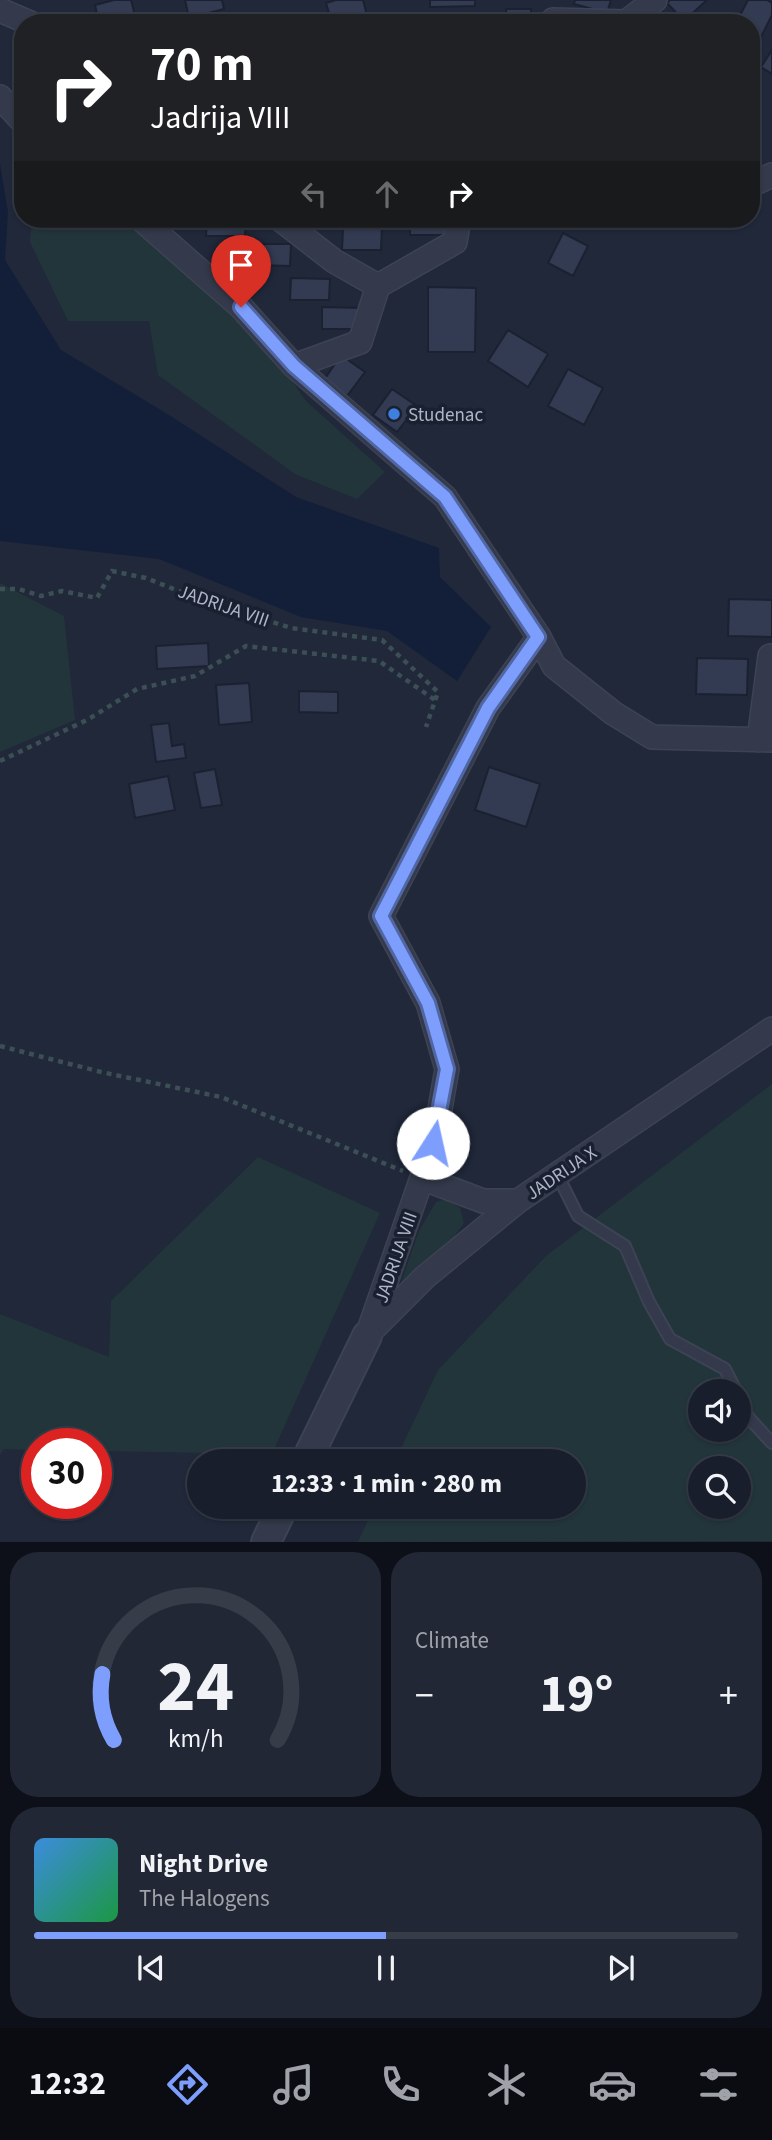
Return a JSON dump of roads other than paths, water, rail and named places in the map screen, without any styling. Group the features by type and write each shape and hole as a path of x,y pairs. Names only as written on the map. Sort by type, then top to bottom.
{"street":[{"path":"637,14 655,0"},
{"path":"0,97 14,112"},
{"path":"151,228 241,307 294,366 445,497 538,637 554,666 613,713 652,737 766,740 770,656"},
{"path":"292,228 334,261 378,286"},
{"path":"294,366 360,342 378,286 455,242 457,228"},
{"name":"JADRIJA VIII","path":"367,1336 433,1143 447,1069 428,1003 381,916 488,708 538,637"},
{"name":"JADRIJA X","path":"367,1336 425,1277 518,1201 772,1029"},
{"path":"422,1178 483,1201 518,1201"},
{"path":"312,1449 367,1336"},
{"path":"267,1542 278,1519"}],"lane":[{"path":"557,1174 578,1216 625,1246 649,1302 670,1339 725,1369 730,1379"},
{"path":"751,1420 772,1443"}],"water":[{"path":"0,164 8,212 5,260 61,350 169,415 296,497 439,548 440,577 491,627 457,681 387,631 301,617 159,559 0,541"}],"place":[{"name":"Studenac","path":"394,414"}]}
